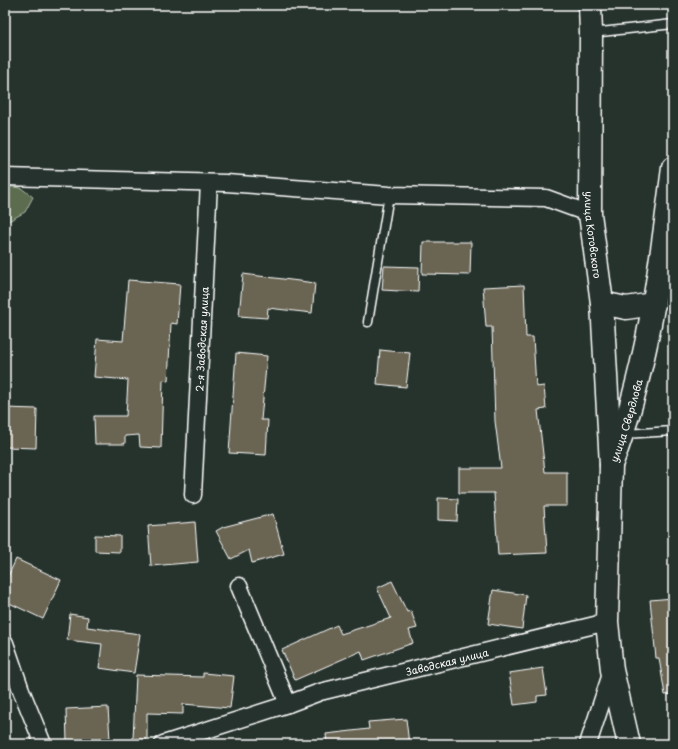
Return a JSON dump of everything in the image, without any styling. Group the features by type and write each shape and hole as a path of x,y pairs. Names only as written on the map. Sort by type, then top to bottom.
{"main road":[{"name":"улица Котовского","path":"590,5 590,214 602,303 611,465"},
{"name":"улица Свердлова","path":"629,744 612,670 607,622 611,465 623,434 639,374 654,304 673,168"},
{"path":"602,303 626,308 654,304"}],"street":[{"path":"5,177 209,183 389,195 546,198 590,214"},
{"name":"2-я Заводская улица","path":"193,495 209,183"},
{"path":"239,586 288,704"},
{"name":"Заводская улица","path":"163,744 288,704 320,692 607,622"},
{"path":"5,643 21,690 43,744"},
{"path":"588,744 612,670"}],"lane":[{"path":"591,33 673,24"},
{"path":"368,322 389,195"},
{"path":"623,434 673,431"}],"green space":[{"path":"5,186 21,188 33,197 25,212 5,223"}],"building":[{"path":"423,242 471,242 470,275 422,274"},
{"path":"384,266 419,267 418,292 382,290"},
{"path":"243,274 315,283 312,313 268,308 267,318 239,316"},
{"path":"128,280 180,284 177,324 171,323 168,381 163,380 161,448 140,447 139,435 125,436 125,444 95,444 94,416 126,416 128,380 94,377 97,339 123,341"},
{"path":"524,285 526,337 533,337 536,387 544,386 546,409 538,410 545,472 567,472 567,506 544,506 547,553 498,555 494,493 459,493 459,468 501,468 495,421 492,327 486,327 483,287"},
{"path":"380,350 410,353 406,387 377,384"},
{"path":"236,353 267,356 261,420 268,420 266,455 229,453"},
{"path":"5,408 37,409 36,448 5,447"},
{"path":"438,498 458,499 457,521 438,520"},
{"path":"273,514 284,554 252,563 249,550 231,559 216,531 223,527"},
{"path":"195,522 198,562 151,566 148,526"},
{"path":"95,535 120,536 120,552 95,551"},
{"path":"16,559 61,580 43,619 5,601 5,583"},
{"path":"392,581 407,612 411,611 417,628 409,630 413,643 364,660 361,651 295,680 282,650 337,625 341,634 391,618 377,588"},
{"path":"493,590 526,595 522,629 488,624"},
{"path":"673,598 673,694 665,695 659,658 656,658 650,600"},
{"path":"70,614 88,617 87,627 140,634 134,673 99,668 102,644 67,640"},
{"path":"543,668 547,695 537,696 537,702 514,705 509,673"},
{"path":"203,673 234,676 230,708 183,704 183,714 147,713 147,739 133,739 136,675 203,677"},
{"path":"108,707 110,740 67,742 66,709"},
{"path":"406,719 409,744 327,744 326,734 369,729 368,722"}]}
